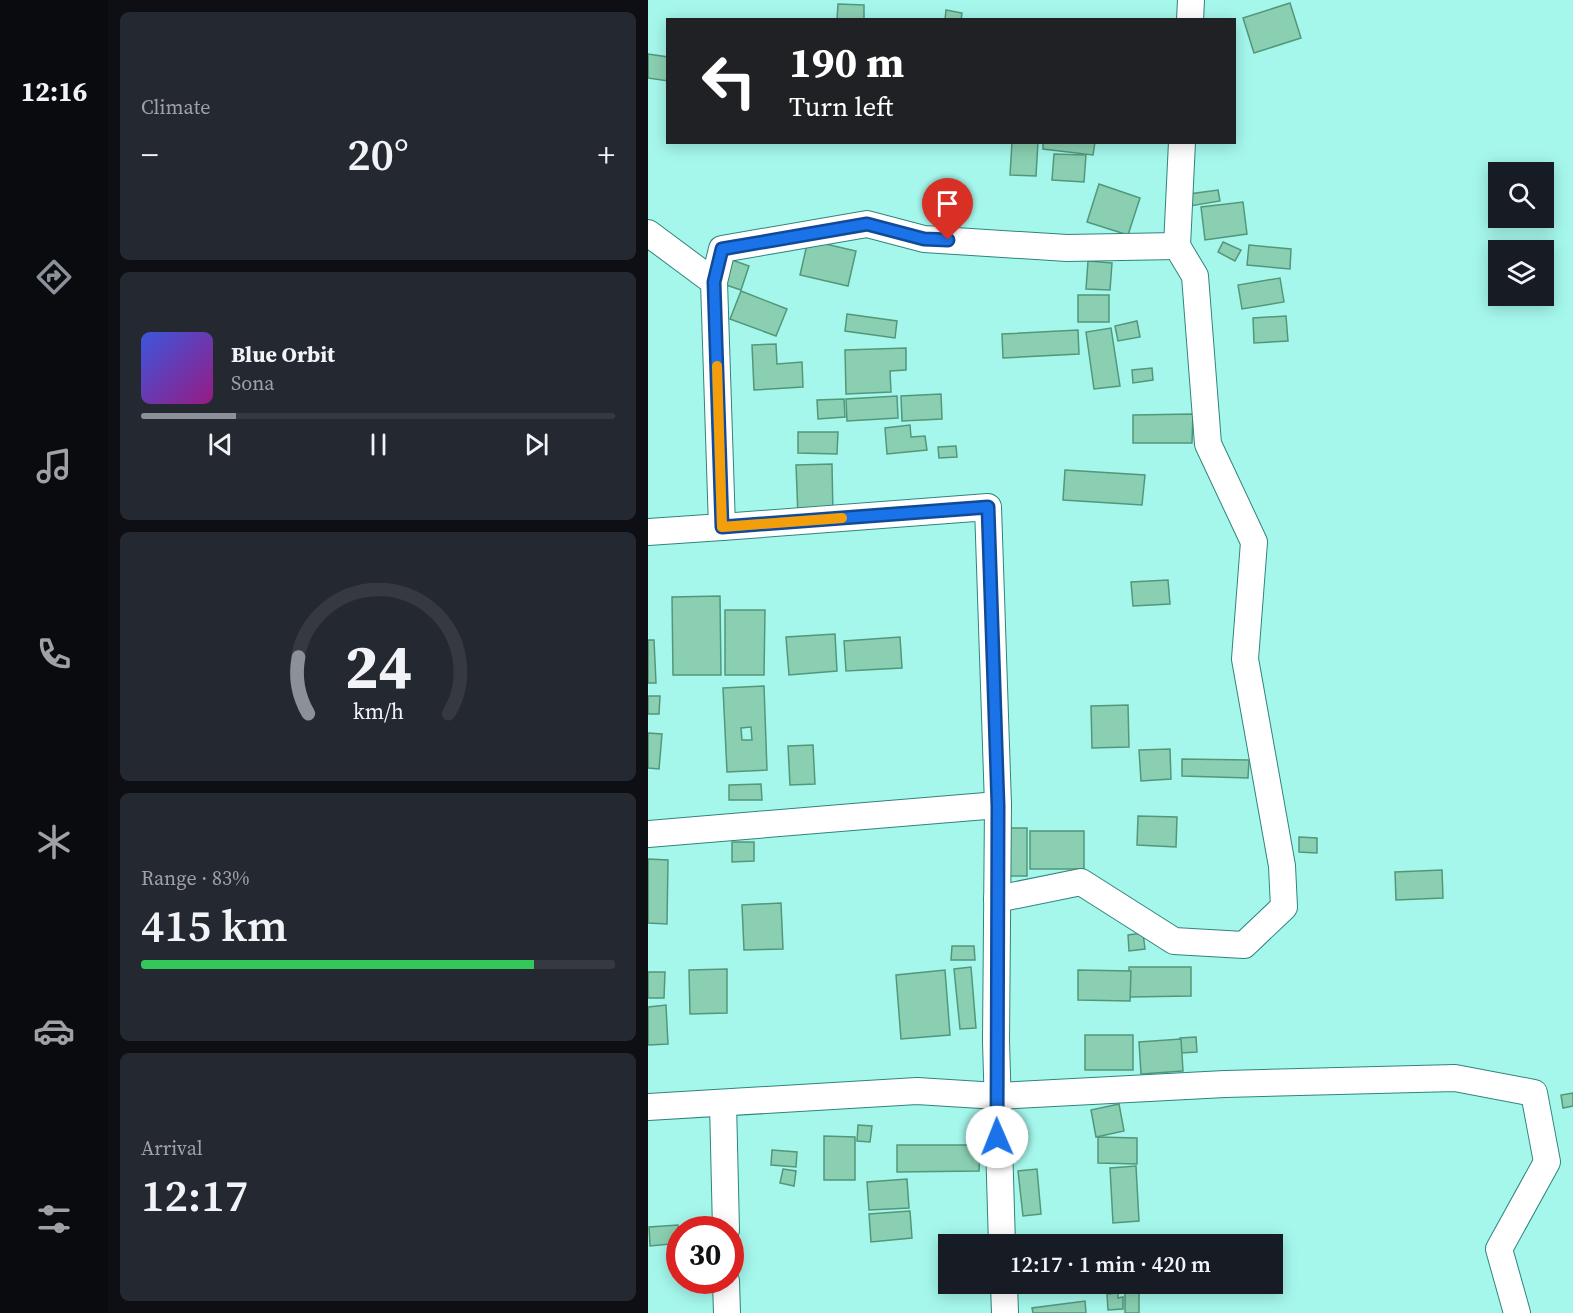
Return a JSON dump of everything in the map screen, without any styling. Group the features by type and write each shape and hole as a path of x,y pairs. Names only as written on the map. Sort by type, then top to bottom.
{"street":[{"path":"1190,18 1191,0"},
{"path":"997,899 1081,882 1174,941 1244,945 1284,907 1282,867 1245,659 1254,542 1208,444 1195,276 1177,246 1182,144"},
{"path":"722,527 714,282 722,249 867,224 924,239 1067,248 1177,246"},
{"path":"648,233 714,282"},
{"path":"648,532 988,507 998,806 997,1096 1002,1234"},
{"path":"648,834 998,806"},
{"path":"648,1107 917,1091 997,1096 1225,1084 1455,1078 1534,1093 1547,1162 1499,1249 1517,1313"},
{"path":"723,1103 726,1216"},
{"path":"726,1294 727,1313"},
{"path":"1004,1294 1005,1313"}],"building":[{"path":"1290,3 1301,38 1254,53 1243,18"},
{"path":"838,4 864,5 864,18 837,18"},
{"path":"946,10 962,13 961,18 945,18"},
{"path":"648,54 666,57 666,81 648,78"},
{"path":"1012,144 1038,144 1036,176 1010,175"},
{"path":"1043,144 1095,144 1093,155 1043,149"},
{"path":"1054,154 1086,155 1084,182 1052,180"},
{"path":"1099,184 1140,198 1128,235 1087,222"},
{"path":"1218,190 1220,201 1190,206 1189,194"},
{"path":"1243,202 1247,234 1205,240 1201,207"},
{"path":"808,240 856,251 848,286 800,275"},
{"path":"1223,242 1241,250 1235,261 1218,252"},
{"path":"1249,245 1291,249 1290,269 1247,265"},
{"path":"732,260 749,266 741,290 723,284"},
{"path":"1088,261 1112,263 1110,290 1086,289"},
{"path":"1280,278 1284,302 1242,309 1238,285"},
{"path":"741,291 787,309 776,336 730,319"},
{"path":"1078,295 1109,295 1109,322 1078,322"},
{"path":"847,314 897,321 895,338 845,331"},
{"path":"1286,316 1288,341 1254,343 1253,318"},
{"path":"1137,321 1140,337 1118,341 1115,326"},
{"path":"1111,328 1120,386 1094,389 1086,332"},
{"path":"1078,330 1079,354 1003,358 1002,334"},
{"path":"776,344 777,364 802,362 803,387 754,390 752,345"},
{"path":"906,348 906,370 890,371 891,392 846,394 845,350"},
{"path":"1152,368 1153,380 1133,383 1132,370"},
{"path":"941,394 942,419 902,421 901,396"},
{"path":"897,396 898,418 847,421 846,399"},
{"path":"844,399 845,417 818,419 817,400"},
{"path":"1193,414 1192,443 1133,443 1133,415"},
{"path":"910,425 911,437 925,436 927,450 887,454 885,428"},
{"path":"798,432 838,432 837,454 798,453"},
{"path":"956,446 957,457 939,458 938,447"},
{"path":"832,464 833,515 798,516 796,465"},
{"path":"1065,470 1145,475 1142,505 1063,500"},
{"path":"1168,580 1170,604 1133,606 1131,582"},
{"path":"720,596 721,675 673,675 672,597"},
{"path":"725,610 765,610 764,675 725,675"},
{"path":"835,634 837,671 789,675 786,637"},
{"path":"900,637 902,668 846,671 844,641"},
{"path":"648,640 654,640 656,683 648,683"},
{"path":"764,686 767,770 727,772 723,688","holes":["751,727 752,740 742,740 741,728"]},
{"path":"648,696 660,696 659,714 648,714"},
{"path":"1128,705 1129,747 1092,748 1091,706"},
{"path":"648,733 662,734 659,769 648,768"},
{"path":"813,745 815,784 790,785 788,746"},
{"path":"1170,749 1171,779 1141,781 1139,750"},
{"path":"1182,759 1249,760 1248,778 1182,776"},
{"path":"761,784 762,800 729,800 729,785"},
{"path":"1138,816 1177,817 1176,847 1137,845"},
{"path":"1010,828 1027,828 1027,876 1010,876"},
{"path":"1030,831 1084,831 1084,869 1030,869"},
{"path":"1299,837 1317,838 1317,853 1299,852"},
{"path":"732,842 754,842 754,861 732,862"},
{"path":"648,859 668,860 667,924 648,923"},
{"path":"1442,870 1443,898 1396,900 1395,872"},
{"path":"781,903 783,949 744,950 742,905"},
{"path":"1143,933 1145,949 1129,951 1128,935"},
{"path":"952,946 974,946 975,960 951,960"},
{"path":"971,967 976,1028 960,1029 954,969"},
{"path":"1129,967 1191,967 1191,996 1129,997"},
{"path":"727,969 727,1013 690,1014 689,970"},
{"path":"945,970 950,1035 901,1039 896,975"},
{"path":"1078,970 1131,971 1130,1001 1078,1000"},
{"path":"648,972 665,972 664,998 648,998"},
{"path":"666,1005 668,1044 648,1045 648,1007"},
{"path":"1085,1035 1133,1035 1133,1070 1085,1070"},
{"path":"1196,1037 1197,1052 1181,1053 1180,1038"},
{"path":"1181,1039 1183,1071 1141,1074 1139,1042"},
{"path":"1573,1093 1573,1106 1563,1108 1561,1095"},
{"path":"1119,1104 1124,1131 1096,1137 1091,1110"},
{"path":"858,1125 872,1126 870,1142 857,1141"},
{"path":"824,1136 855,1137 855,1180 824,1180"},
{"path":"1098,1137 1137,1138 1137,1164 1098,1163"},
{"path":"897,1145 980,1145 979,1171 897,1172"},
{"path":"772,1150 797,1152 796,1167 771,1165"},
{"path":"1136,1166 1139,1221 1113,1223 1110,1168"},
{"path":"783,1169 796,1171 794,1186 780,1183"},
{"path":"1037,1169 1041,1214 1023,1216 1018,1171"},
{"path":"907,1179 909,1208 869,1210 867,1182"},
{"path":"910,1211 912,1238 871,1242 869,1214"},
{"path":"666,1226 666,1244 650,1246 649,1227"},
{"path":"1107,1294 1118,1294 1118,1298 1123,1297 1123,1309 1108,1310"},
{"path":"1125,1294 1139,1294 1139,1313 1125,1313"},
{"path":"1085,1301 1086,1313 1033,1313 1032,1308"}],"slow traffic":[{"path":"717,366 722,527 842,518"}],"route":[{"path":"948,240 924,239 867,224 722,249 714,282 722,527 988,507 998,806 997,1137"}]}
